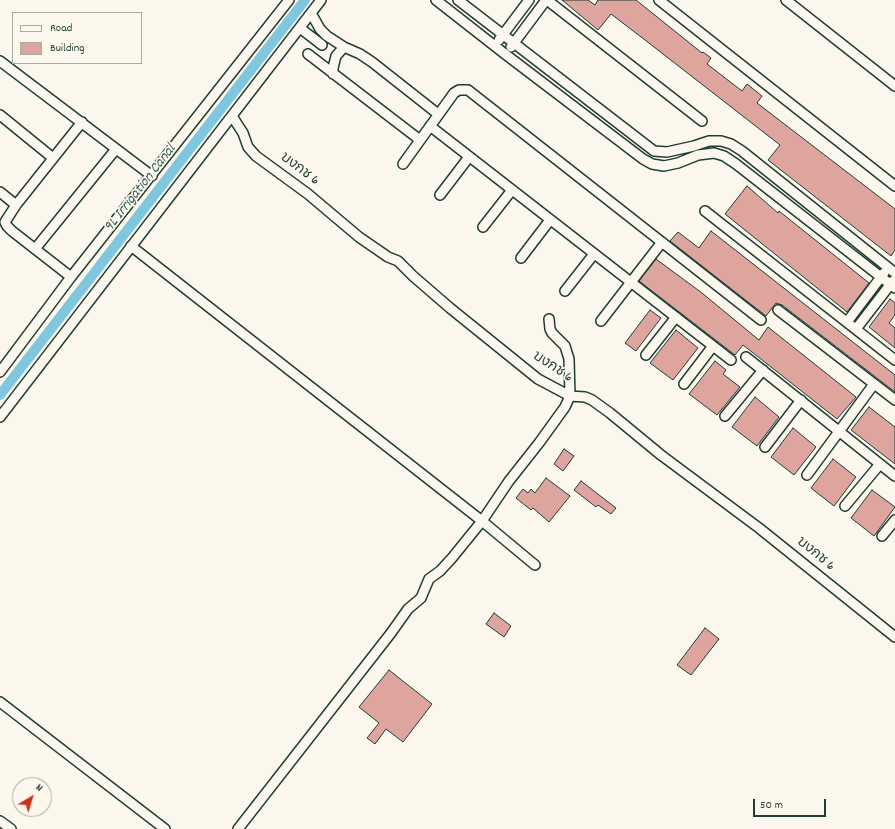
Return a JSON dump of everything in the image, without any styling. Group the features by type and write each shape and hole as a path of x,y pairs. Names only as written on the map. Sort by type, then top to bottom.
{"street":[{"path":"0,372 71,277 289,0"},
{"path":"0,417 321,0"},
{"path":"436,0 643,159 652,164 664,166 678,163 698,155 714,153 724,156 881,277 893,284 856,329"},
{"path":"458,0 654,151 667,152 709,141 721,141 731,144 891,270 881,277 847,322"},
{"path":"494,46 529,0"},
{"path":"505,54 547,0 702,121"},
{"path":"659,0 895,186"},
{"path":"786,0 895,86"},
{"path":"311,13 320,29 327,36 372,62 438,114"},
{"path":"300,28 336,56"},
{"path":"333,74 336,56 344,47"},
{"path":"308,54 420,140"},
{"path":"0,61 152,176"},
{"path":"403,164 454,93 458,90 468,90 761,320"},
{"path":"0,115 53,158"},
{"name":"บงกช 6","path":"232,116 243,134 248,147 256,156 308,194 359,237 388,257 398,261 412,276 538,379 570,396 585,397 592,400 610,413 661,455 759,528 895,637"},
{"path":"71,277 6,226 6,219 82,122"},
{"path":"430,126 731,360"},
{"path":"694,146 698,155"},
{"path":"35,250 116,149"},
{"path":"440,194 468,157"},
{"path":"483,228 512,190"},
{"path":"0,192 16,205"},
{"path":"705,211 895,360"},
{"path":"521,258 550,220"},
{"path":"601,321 662,242"},
{"path":"131,246 536,565"},
{"path":"565,291 594,254"},
{"path":"778,310 895,400"},
{"path":"646,355 676,317"},
{"path":"238,829 391,633 408,609 421,598 429,580 452,558 482,521 509,481 565,407 570,396 570,368 568,352 565,346 552,333 549,319"},
{"path":"684,384 713,346"},
{"path":"746,357 895,476"},
{"path":"725,416 763,370"},
{"path":"806,475 874,384"},
{"path":"765,447 801,400"},
{"path":"845,506 880,464"},
{"path":"882,536 895,520"},
{"path":"0,702 165,829"},
{"path":"0,821 11,829"}],"building":[{"path":"562,0 588,0 595,5 598,0 636,0 702,53 703,52 711,58 707,64 742,91 747,84 762,96 757,103 895,209 895,250 891,256 768,160 780,145 611,14 598,30"},
{"path":"747,186 778,213 779,211 869,283 847,312 725,214"},
{"path":"711,231 895,375 895,392 782,305 776,303 766,316 670,241 678,232 699,248"},
{"path":"656,259 702,293 759,340 768,327 856,397 837,419 743,345 735,355 639,281"},
{"path":"890,299 895,303 895,315 889,323 895,328 895,348 869,327"},
{"path":"650,310 661,318 636,351 625,343"},
{"path":"676,330 698,348 673,380 650,363"},
{"path":"715,361 726,370 723,374 740,387 717,415 689,394"},
{"path":"755,397 779,417 757,446 732,427"},
{"path":"869,407 895,427 895,464 851,430"},
{"path":"793,428 816,447 794,475 771,457"},
{"path":"564,449 574,456 563,471 554,464"},
{"path":"833,459 856,477 834,506 811,488"},
{"path":"546,478 570,496 549,522 533,508 531,510 516,498 523,489 528,493 531,489 535,493"},
{"path":"581,481 616,508 611,514 598,505 596,507 574,490"},
{"path":"872,490 895,507 874,536 851,518"},
{"path":"494,613 511,626 504,637 486,624"},
{"path":"705,628 719,639 691,675 677,665"},
{"path":"389,670 432,704 403,742 386,729 375,744 367,738 379,723 359,707"}],"waterway":[{"name":"9L Irrigation Canal","path":"0,395 305,0"}]}
